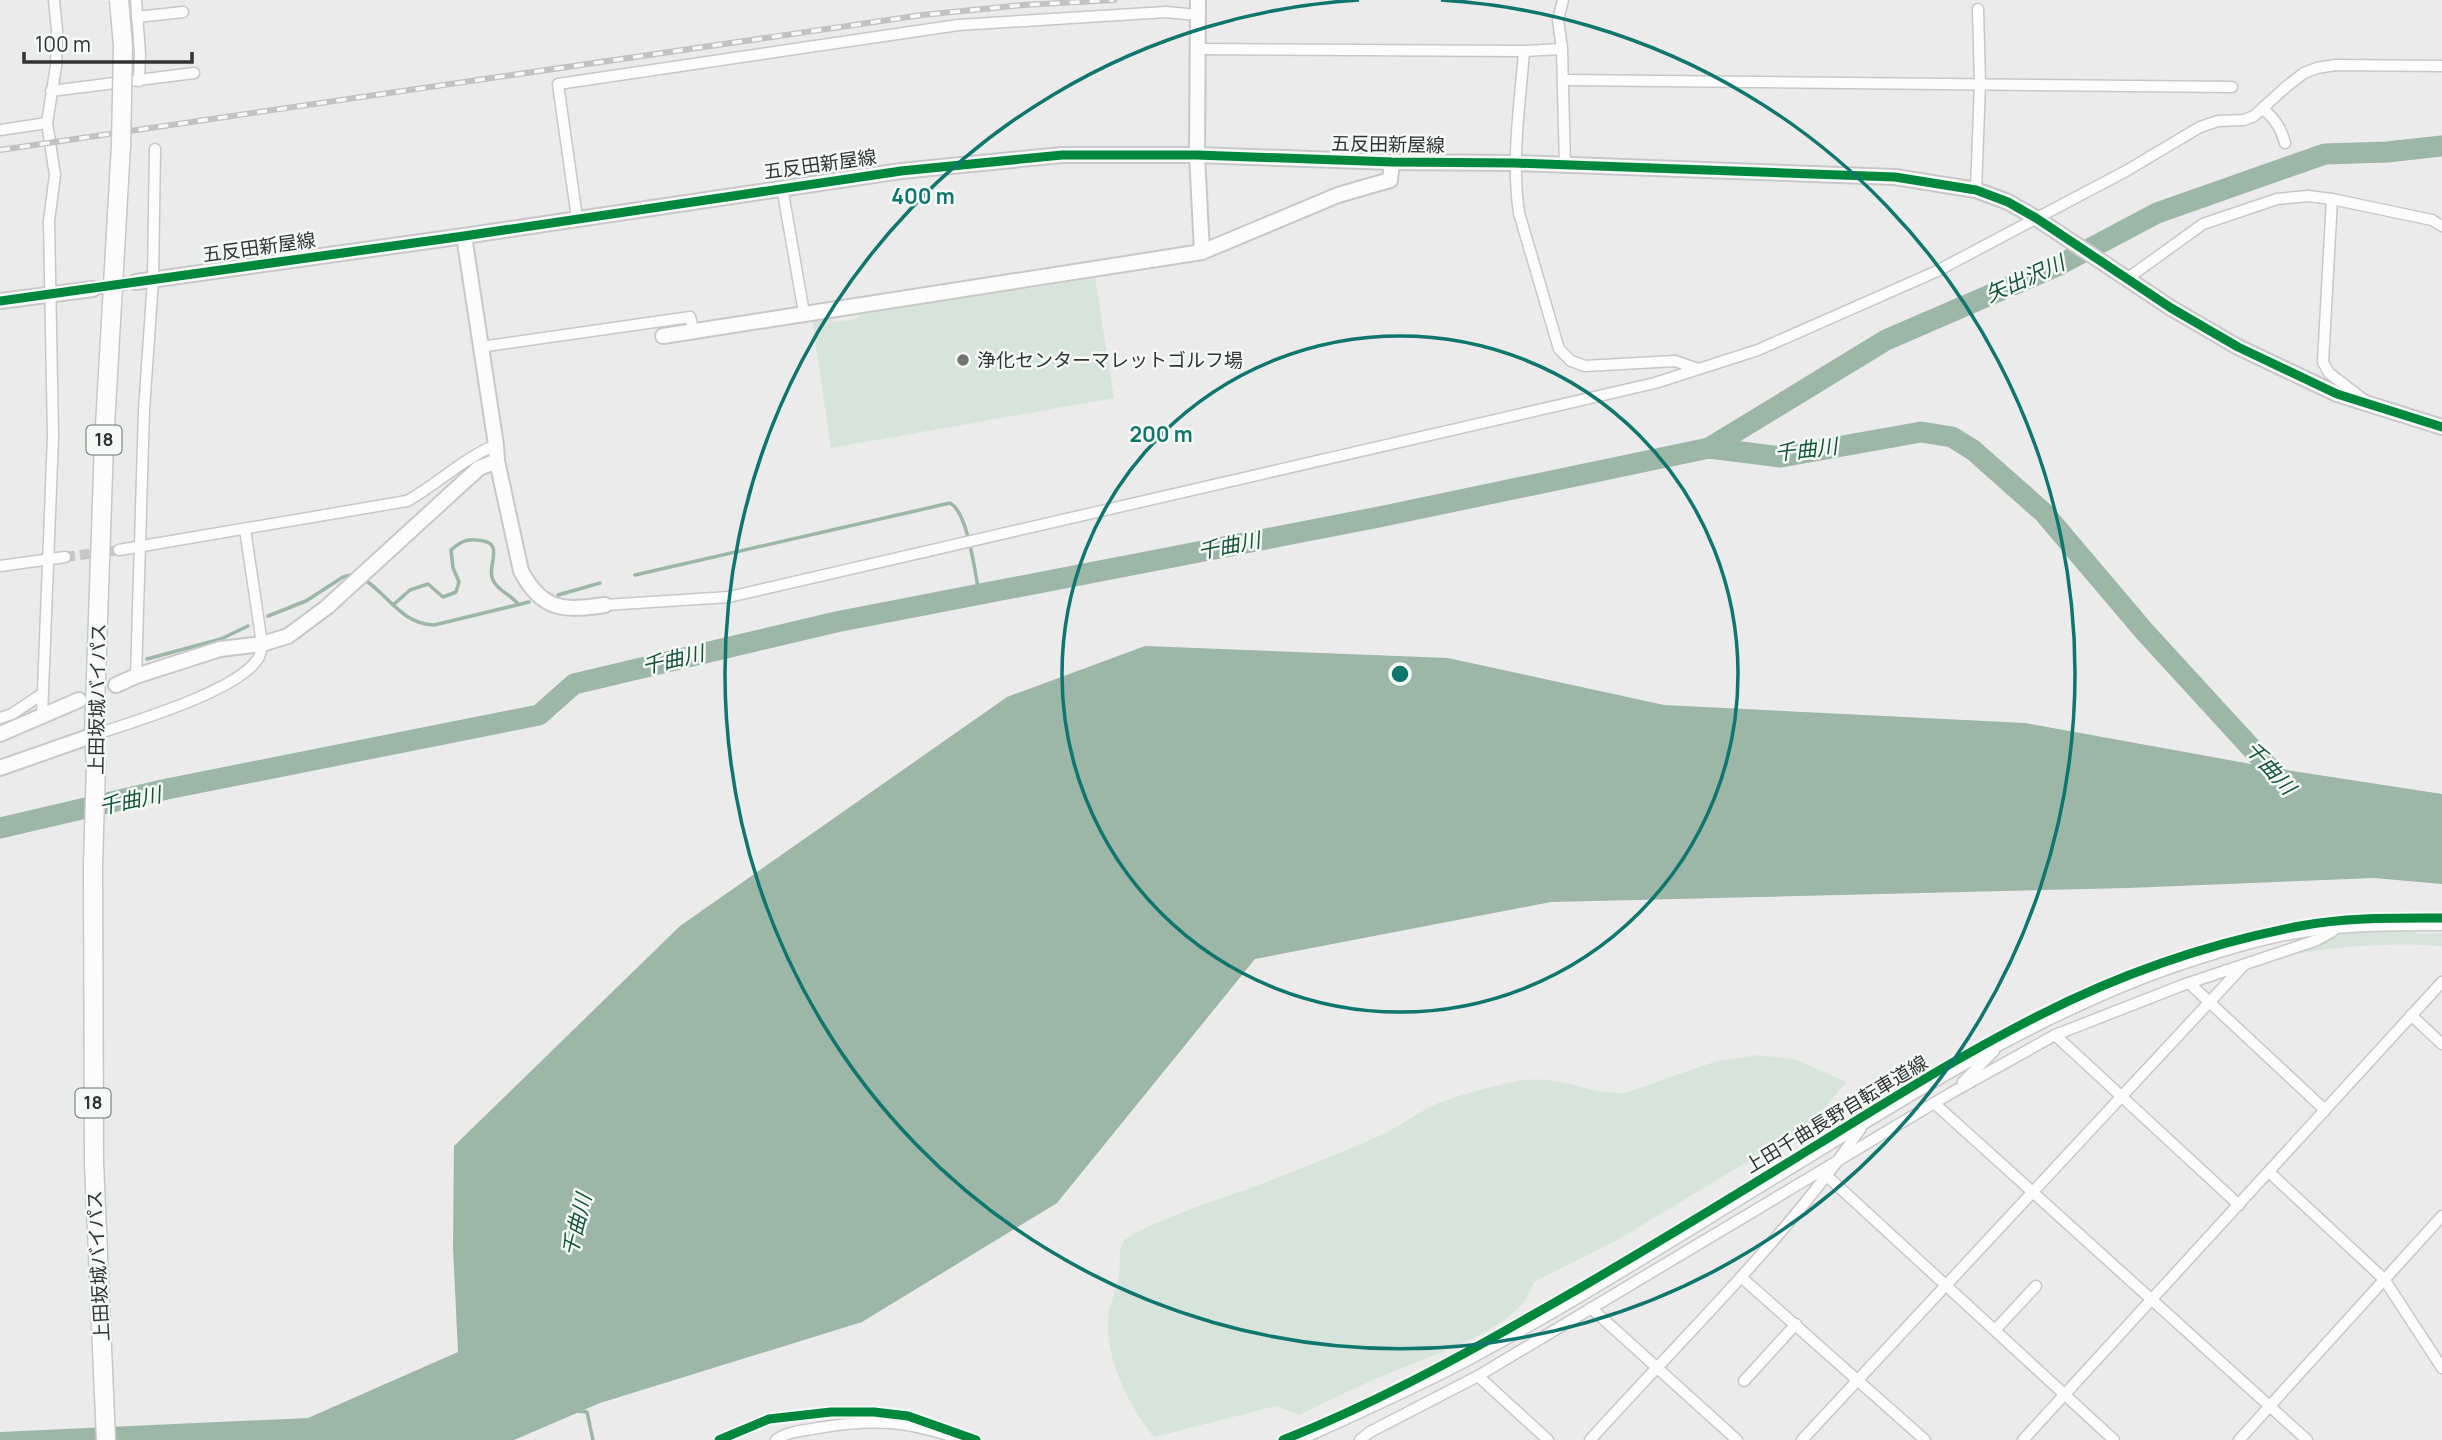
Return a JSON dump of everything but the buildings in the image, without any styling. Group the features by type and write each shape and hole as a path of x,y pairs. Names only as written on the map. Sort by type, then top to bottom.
{"highway":[{"name":"上田坂城バイパス","path":"106,1440 94,1162 94,735 104,444 121,145 123,46 119,0"}],"street":[{"path":"41,716 53,437 50,214 55,175 47,123 56,66 54,0"},
{"path":"136,0 139,81"},
{"path":"1563,0 1558,20 1562,49 1565,166"},
{"path":"577,218 558,84 958,25 1166,12 1197,7 1197,155 1202,252"},
{"path":"1976,190 1980,84 1978,9"},
{"path":"137,17 183,12"},
{"path":"1196,49 1562,49"},
{"path":"1524,51 1515,163 1519,213 1559,349 1564,356 1585,366 1675,361 1699,369"},
{"path":"464,236 497,461 521,571 528,585 545,602 560,608 729,597 1655,383 1748,354 1936,272 2040,220 2200,127 2218,121 2254,117 2287,86 2317,68 2346,65 2442,66"},
{"path":"51,92 194,74"},
{"path":"1563,80 2231,87"},
{"path":"2263,109 2275,119 2286,143"},
{"path":"0,130 47,123"},
{"path":"136,676 144,410 153,280 155,149"},
{"name":"五反田新屋線","path":"136,282 464,236 782,187 959,163 1073,154 1515,163 1895,177 1976,190 2008,202 2040,220 2171,308 2238,347 2324,388 2442,427"},
{"path":"663,336 1202,252 1338,195 1390,180 1392,162"},
{"path":"782,187 804,313"},
{"path":"2125,276 2203,224 2277,199 2308,196 2332,199 2432,220 2442,226"},
{"path":"2332,199 2323,362 2329,373 2371,405"},
{"path":"0,301 93,289"},
{"path":"480,347 691,317 694,332"},
{"path":"119,550 407,501 421,494 477,453 496,445"},
{"path":"116,685 220,649 262,644 288,636 327,607 479,468 497,461"},
{"path":"0,768 184,704 222,686 257,660 262,644 245,529"},
{"path":"0,566 65,557"},
{"path":"0,718 12,714 42,694"},
{"path":"0,734 79,700"},
{"path":"1299,1440 1467,1360 1999,1045 2083,1002 2196,959 2270,938 2336,929 2442,925"},
{"path":"1360,1440 1370,1432 1478,1376 1934,1103 2055,1035 2189,983 2317,940 2336,929"},
{"path":"1802,1440 2244,966"},
{"path":"2023,1440 2442,982"},
{"path":"2189,983 2325,1110"},
{"path":"2412,1015 2442,1044"},
{"path":"2055,1035 2239,1205"},
{"path":"1951,1093 1999,1045"},
{"path":"1934,1103 2307,1440"},
{"path":"1590,1440 1741,1277 1827,1176 1863,1125"},
{"path":"2269,1172 2384,1279 2442,1368"},
{"path":"1827,1176 2114,1440"},
{"path":"2239,1440 2442,1216"},
{"path":"1741,1277 1925,1440"},
{"path":"1995,1330 2036,1286"},
{"path":"1591,1308 1738,1440"},
{"path":"1744,1381 1796,1324"},
{"path":"1478,1376 1548,1440"},
{"path":"776,1440 789,1433 874,1420 907,1424 963,1440"}],"shaded area":[{"name":"浄化センターマレットゴルフ場","path":"1095,278 1114,398 831,448 812,319 828,317 834,322 856,319 861,314"},
{"path":"2405,928 2419,934 2442,933 2442,946 2357,946 2273,959 2339,933"},
{"path":"1758,1055 1797,1060 1846,1082 1813,1122 1619,1239 1534,1282 1517,1309 1479,1335 1299,1415 1276,1406 1154,1437 1128,1398 1111,1352 1108,1321 1119,1275 1122,1244 1141,1230 1349,1149 1384,1134 1430,1107 1477,1091 1517,1081 1539,1079 1625,1093 1714,1062"}],"water":[{"path":"1145,646 1448,658 1664,705 2025,723 2273,768 2442,794 2442,884 2374,878 2128,888 1551,902 1255,959 1057,1203 862,1322 600,1403 514,1440 0,1440 0,1432 308,1418 458,1352 453,1248 454,1146 680,926 1007,697"}],"waterway":[{"name":"矢出沢川","path":"1709,448 1886,340 2059,265 2157,213 2325,154 2387,152 2442,146"},
{"name":"千曲川","path":"0,828 167,789 539,715 574,684 836,622 1379,517 1709,448 1781,457 1921,432 1952,437 1973,450 2044,513 2144,631 2287,787"},
{"path":"635,575 950,503 962,518 966,530 979,593"},
{"path":"393,605 410,590 428,584 443,597 456,592 459,582 453,568 451,550 462,542 472,540 486,541 491,545 494,550 494,582 518,604"},
{"path":"268,616 306,601 343,577 355,574"},
{"path":"365,580 404,615 434,625 529,602"},
{"path":"558,595 600,583"},
{"path":"147,659 221,639 248,626"},
{"path":"0,723 8,722 36,704"},
{"path":"576,1411 587,1412 593,1440"}],"tunnel":[{"path":"93,289 136,282"},
{"path":"65,557 119,550"}],"railway":[{"path":"0,150 922,15 1023,5 1114,0"}],"cycle path":[{"path":"0,301 901,171 1062,155 1197,155 1515,163 1895,177 1976,190 2008,202 2171,308 2238,347 2337,394 2442,427"},
{"name":"上田千曲長野自転車道線","path":"1283,1440 1378,1398 1501,1333 1640,1253 1955,1061 2069,1001 2166,962 2266,933 2335,921 2442,918"},
{"path":"719,1440 769,1419 831,1412 874,1412 908,1416 976,1440"}],"place":[{"name":"浄化センターマレットゴルフ場","path":"963,360"}]}
